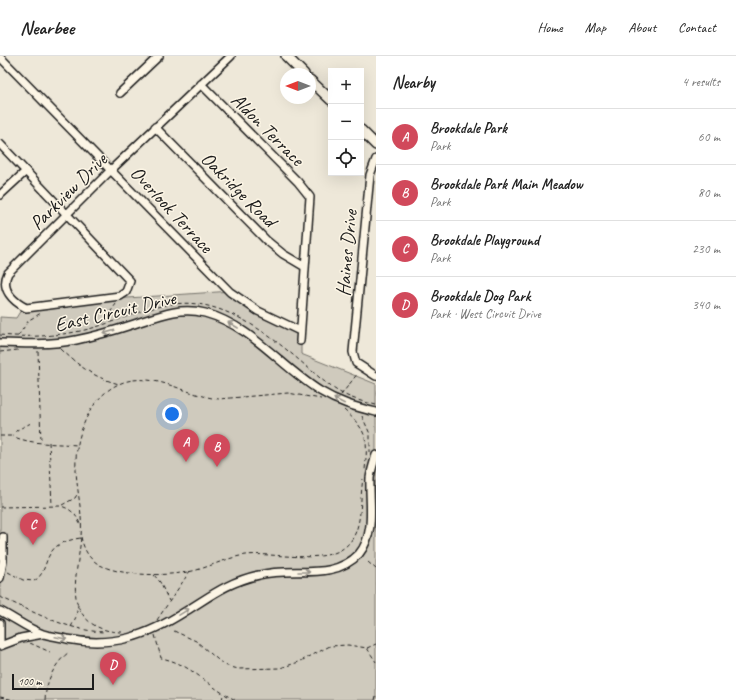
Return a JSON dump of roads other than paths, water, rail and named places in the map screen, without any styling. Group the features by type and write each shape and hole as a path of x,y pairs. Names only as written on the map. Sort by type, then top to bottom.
{"main road":[{"path":"286,56 298,68"},
{"path":"316,86 328,97"},
{"path":"364,133 376,145"}],"street":[{"path":"120,93 159,56"},
{"name":"Parkview Drive","path":"67,214 130,281 126,292 120,296 26,308 13,300 5,288 8,273 67,214 112,169 155,127 231,56"},
{"name":"Overlook Terrace","path":"0,57 112,169 230,292 258,311 300,331"},
{"name":"Aldon Terrace","path":"201,84 298,182 310,197 305,267"},
{"name":"Oakridge Road","path":"155,127 266,240 283,254 305,267"},
{"path":"0,144 67,214"},
{"name":"Haines Drive","path":"376,159 370,175 353,352 354,360 362,368 376,376"},
{"path":"0,195 26,171"},
{"path":"300,341 305,267"},
{"name":"East Circuit Drive","path":"0,343 38,344 56,342 106,333 176,311 189,310 205,313 224,320 247,333 319,390 343,403 376,412"},
{"path":"0,611 42,634 86,643 110,642 154,630 216,590 239,580 260,574 282,572 324,572 344,566 359,553 368,542 372,524 370,477 373,455"},
{"path":"0,578 2,570 3,537"},
{"path":"0,623 0,646 22,638 42,634"}],"place":[{"name":"Brookdale Park","path":"186,462"},
{"name":"Brookdale Park Main Meadow","path":"217,467"},
{"name":"Brookdale Playground","path":"33,545"},
{"name":"Brookdale Dog Park","path":"113,685"}]}
